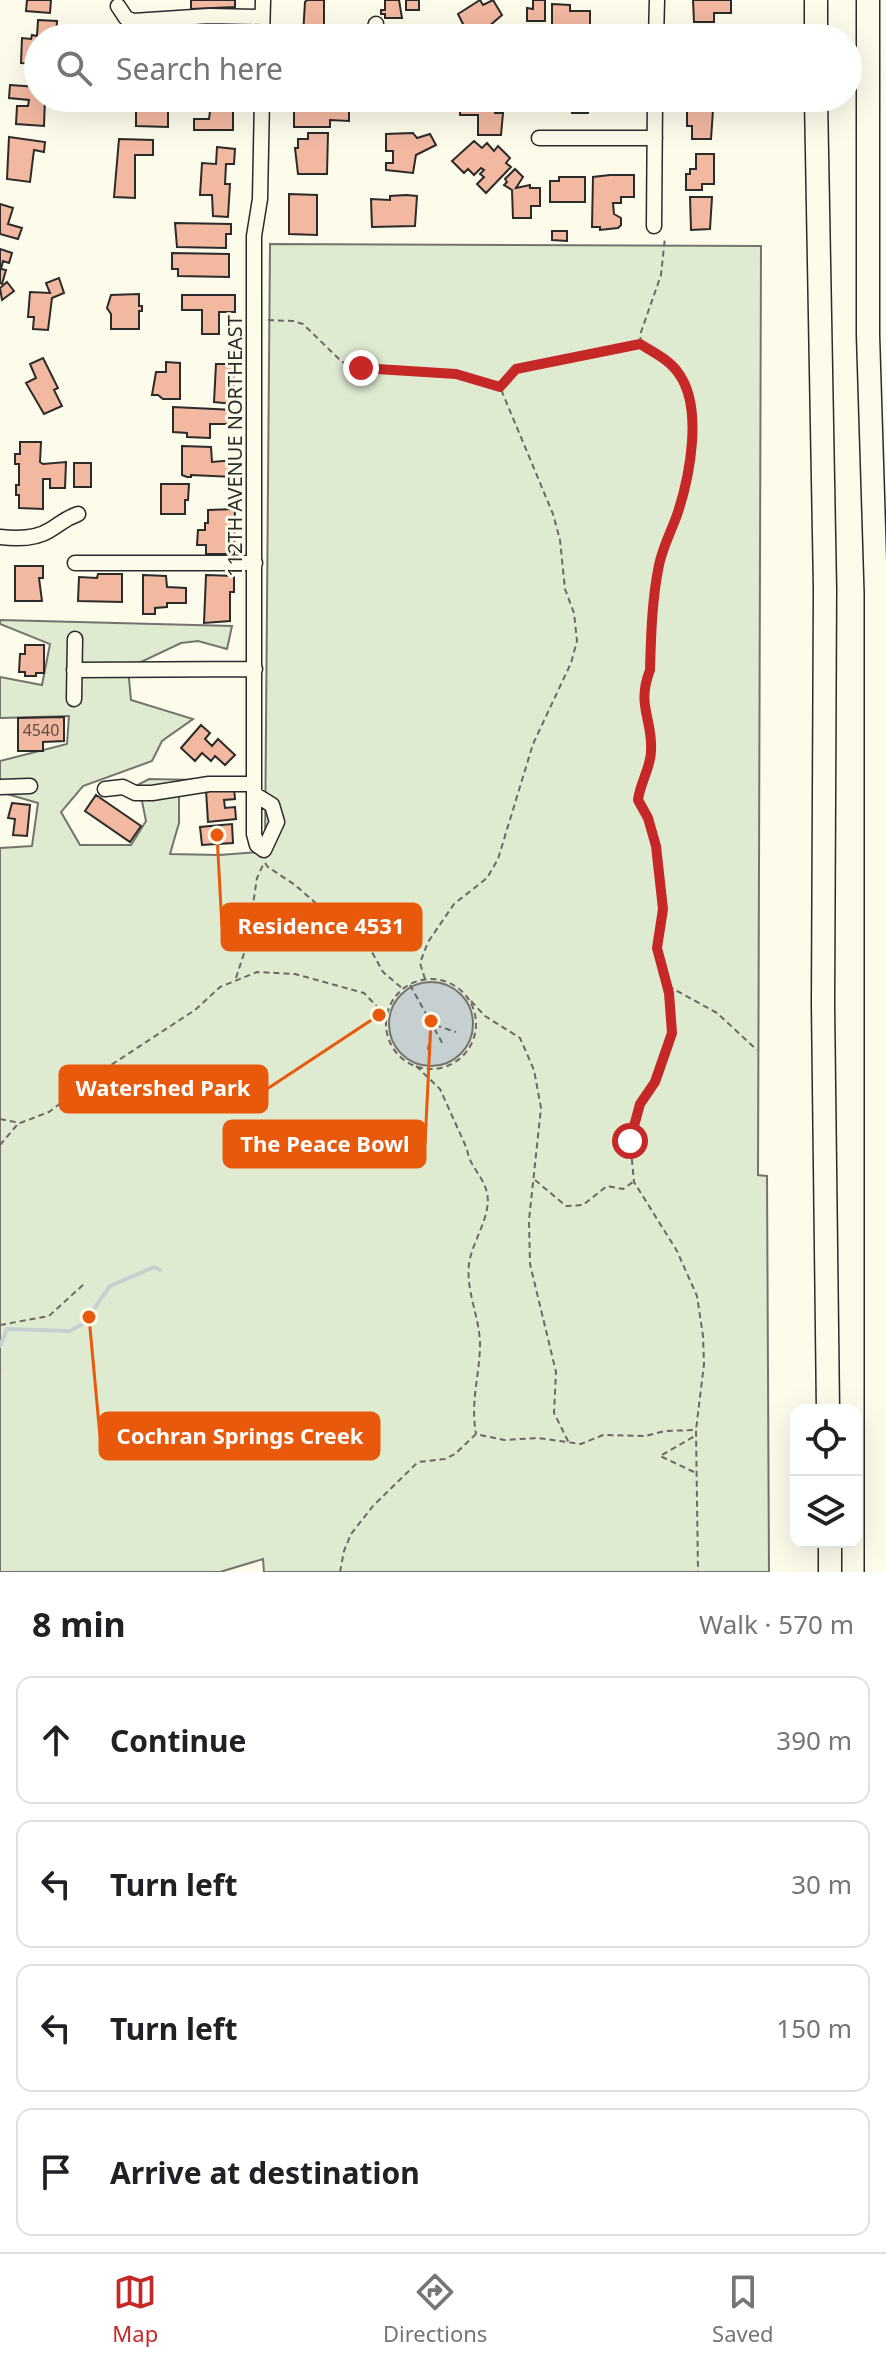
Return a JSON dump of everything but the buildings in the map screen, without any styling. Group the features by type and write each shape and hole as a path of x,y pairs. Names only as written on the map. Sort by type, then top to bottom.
{"highway":[{"path":"816,0 816,24"},
{"path":"868,0 868,335 876,593 876,1572"},
{"path":"816,112 825,589 823,1004 828,1404"},
{"path":"830,1548 830,1572"}],"street":[{"path":"262,24 263,0"},
{"path":"656,24 657,0"},
{"path":"118,6 126,18 133,21 209,16 262,17"},
{"name":"112TH AVENUE NORTHEAST","path":"105,789 123,787 135,793 152,793 209,784 254,789 254,248 260,199 262,112"},
{"path":"654,226 655,112"},
{"path":"539,138 655,138"},
{"path":"0,537 40,535 61,520 78,514"},
{"path":"75,563 255,563"},
{"path":"74,699 75,639"},
{"path":"74,670 255,669"},
{"path":"0,787 30,786"}],"path":[{"path":"640,344 641,332 661,275 666,230 654,226"},
{"path":"268,320 303,324 335,357 361,368 456,374 500,387"},
{"path":"500,387 516,369 640,344 680,374 691,414 692,450 685,488 659,564 650,670 644,686 652,752 638,800 648,818 656,846 663,909 657,948 669,993 672,1033 655,1082 640,1104 630,1141 634,1182 677,1251 697,1296 704,1364 695,1436 698,1572"},
{"path":"425,979 420,963 428,942 454,904 487,878 498,859 533,744 571,663 577,641 553,514 500,387"},
{"path":"235,979 247,944 257,878 264,861 372,952 383,972 403,989"},
{"path":"0,1145 20,1123 49,1112 235,979 257,972 295,974 364,993 387,1017"},
{"path":"476,1434 472,1412 480,1344 468,1288 470,1261 488,1196 440,1089 396,1052 390,1041 387,1017 393,1001 403,989 425,979 451,983 485,1016 520,1038 534,1070 541,1108 529,1230 530,1264 556,1372 554,1413 569,1443"},
{"path":"409,985 444,1046"},
{"path":"667,985 717,1013 757,1050"},
{"path":"416,1066 440,1068 452,1064 470,1048 477,1025 471,1001"},
{"path":"432,1024 456,1032"},
{"path":"428,1050 432,1024"},
{"path":"0,1119 20,1123"},
{"path":"534,1179 566,1206 583,1205 607,1186 623,1189 634,1182"},
{"path":"0,1325 49,1316 84,1284"},
{"path":"476,1434 504,1440 538,1438 581,1444 603,1435 645,1436 665,1431 696,1430"},
{"path":"340,1572 351,1534 373,1506 418,1462 445,1459 476,1434"},
{"path":"695,1436 660,1456 696,1473"}],"green space":[{"path":"270,244 761,246 758,1175 767,1176 769,1572 264,1572 263,1559 220,1572 0,1572 0,848 32,846 38,803 0,792 0,761 67,744 69,716 0,718 0,677 42,685 50,644 0,624 0,620 232,626 227,649 198,641 181,643 128,668 131,700 193,719 162,741 152,761 83,786 61,812 80,845 131,845 146,821 142,801 126,791 149,779 197,780 179,795 179,823 170,854 219,855 261,852 265,848"}],"shaded area":[{"path":"431,982 447,985 461,994 470,1008 473,1024 470,1040 461,1054 447,1063 431,1066 415,1063 401,1054 392,1040 389,1024 392,1008 401,994 415,985"}],"waterway":[{"path":"0,1346 7,1329 70,1331 84,1323 110,1286 154,1267 160,1270"}],"place":[{"name":"Residence 4531","path":"217,835"},
{"name":"Watershed Park","path":"379,1015"},
{"name":"The Peace Bowl","path":"431,1021"},
{"name":"Cochran Springs Creek","path":"89,1317"}],"route":[{"path":"361,368 456,374 500,387 516,369 640,344 680,374 686,389 691,414 692,450 685,488 659,564 650,670 644,686 652,752 638,800 648,818 656,846 663,909 657,948 669,993 672,1033 655,1082 640,1104 630,1141"}]}
